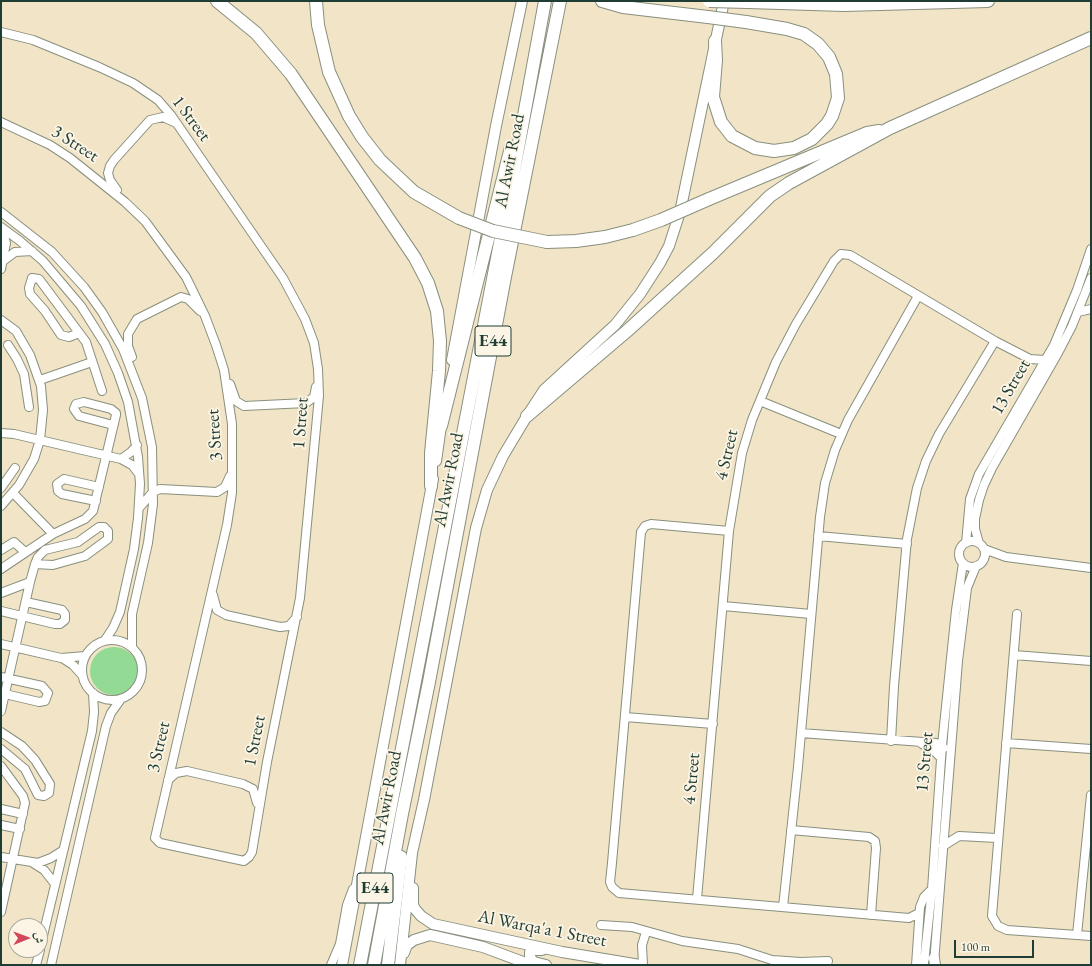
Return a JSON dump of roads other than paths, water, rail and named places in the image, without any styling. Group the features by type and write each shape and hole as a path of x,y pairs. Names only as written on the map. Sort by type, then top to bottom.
{"highway":[{"path":"217,1 256,33 291,74 415,258 428,283 437,311 440,341 439,370 431,453 431,486"},
{"path":"316,1 322,49 338,95 349,116 380,160 408,186 436,206 459,218 493,231 547,242 576,241 605,237 633,230 661,220 867,133 890,128"},
{"name":"Al Awir Road","path":"360,965 494,274 545,1"},
{"name":"Al Awir Road","path":"374,965 505,277 560,1"},
{"path":"602,1 623,7 746,22 787,29 804,34 818,44 830,58 836,74 838,98 832,116 827,124 812,139 794,148 774,151 755,148 732,136 717,114 713,97 716,56 715,41"},
{"path":"708,1 844,4 988,1"},
{"path":"527,416 685,279 770,196 789,183 890,128 1091,38"},
{"path":"441,426 494,223 509,154 530,80"},
{"path":"388,965 403,846 402,814"}],"main road":[{"path":"342,965 496,126 522,1"},
{"path":"400,965 412,853 424,800 476,528 487,490 504,456 544,390 615,325 640,294 660,263 668,246 680,212 724,1"},
{"name":"Al Warqa'a 1 Street","path":"424,800 412,895 413,905 425,919 438,925 562,952 640,965"},
{"name":"Al Warqa'a 1 Street","path":"400,965 405,949 410,942 421,936 434,936 483,947 531,965"},
{"path":"546,965 532,961 529,956 530,952 535,949 562,952"}],"street":[{"name":"1 Street","path":"1,32 33,40 133,83 158,100 177,124 291,291 310,331 318,369 319,396 304,567 298,617 258,810 251,855 244,861 160,843 156,840 155,835"},
{"path":"125,202 110,180 109,170 112,163 150,120 163,117 177,124"},
{"name":"3 Street","path":"1,122 60,151 95,176 145,221 171,255 189,283 205,316 224,370 232,424 233,464 227,525 155,835"},
{"path":"1,212 52,252 84,287 102,312 123,349 142,398"},
{"path":"1,227 32,251 72,294 90,318 105,344 123,387 137,445 139,508 134,549 120,612 113,628 105,640 92,647 85,656 82,665 82,675"},
{"path":"1,227 6,243 2,265"},
{"name":"13 Street","path":"966,543 970,504 978,474 1035,376 1046,360 1072,302 1091,249"},
{"path":"2,265 15,252 32,251"},
{"name":"4 Street","path":"697,899 729,531 735,486 743,447 760,402 786,343 837,256 841,254 850,255 1026,358 1046,360"},
{"path":"79,333 69,337 61,335 45,311 30,294 29,288 32,278 39,278 79,333 88,347 102,391"},
{"name":"13 Street","path":"982,546 975,529 979,500 986,481 1053,363 1078,312 1091,278"},
{"path":"783,907 801,733 818,536 825,483 841,434 855,406 918,296"},
{"path":"1085,296 1091,304"},
{"path":"132,647 132,614 148,543 154,492 151,437 138,374 128,346 128,334 133,324 144,315 180,297 188,299 205,316"},
{"path":"1078,312 1091,309"},
{"path":"1,320 12,327 21,338 30,355 39,377 43,410 40,440 30,468 12,495 1,506"},
{"path":"891,741 894,686 907,544 913,502 926,461 940,434 995,341"},
{"path":"8,345 17,359 26,381 29,407"},
{"path":"1026,358 1031,364 1035,376"},
{"path":"26,381 92,362"},
{"path":"224,370 236,401 244,406 309,402 315,394 318,369"},
{"path":"1,569 53,534 88,517 93,511 116,413 112,409 82,401 75,406 75,412 79,416 113,425"},
{"path":"760,402 841,434"},
{"path":"1,428 14,434 121,459 132,464 139,474"},
{"path":"1,434 14,434"},
{"path":"121,459 132,452 137,445"},
{"path":"139,508 154,492 160,489 220,491 229,481 233,464"},
{"path":"15,468 1,489 12,495 53,534"},
{"path":"96,501 62,494 57,489 57,484 60,480 64,479 99,487"},
{"path":"729,531 651,524 645,526 641,532 610,882 612,887 619,893 871,915 909,918 919,913"},
{"path":"1,711 5,694 5,678 16,648 30,582 35,564 39,555 45,550 78,542 99,527 104,527 108,531 108,539 85,556 53,565 35,564"},
{"path":"818,536 907,544"},
{"path":"1006,557 969,566 963,562 960,557 960,551 966,543 973,541 1006,557 1091,568"},
{"path":"1,550 14,542 25,552"},
{"path":"980,563 982,546"},
{"name":"13 Street","path":"927,963 940,758 954,621 963,562"},
{"name":"13 Street","path":"927,963 943,846 958,661 966,594 970,578 980,563"},
{"path":"1,593 30,582"},
{"path":"212,590 216,607 220,612 226,615 280,627 292,624 298,617"},
{"path":"1,611 58,625 63,623 65,619 65,614 62,610 26,602"},
{"path":"723,606 811,614"},
{"path":"1017,614 991,911 995,924 1007,930 1091,936"},
{"path":"51,965 106,726 111,713 121,699 135,690 142,676 141,660 132,647 118,640 105,640"},
{"path":"1,644 61,658 85,656"},
{"path":"1014,655 1091,661"},
{"path":"61,658 73,665 82,675 86,685 93,693 108,700 121,699"},
{"path":"5,678 42,686 47,690 48,696 45,700 40,702 5,694"},
{"path":"47,918 92,731 94,712 93,693"},
{"path":"625,717 713,724"},
{"path":"1,732 22,746 36,760 51,787 47,795 41,796 36,793 25,769 1,749"},
{"path":"801,733 942,745 946,752 945,779 948,790"},
{"path":"921,743 931,741 943,734"},
{"path":"921,743 932,749 940,758"},
{"path":"1006,743 1091,749"},
{"path":"25,769 36,760"},
{"path":"1,766 24,798 20,829 3,892 1,909"},
{"path":"168,780 176,773 187,771 247,785 255,792 258,810"},
{"path":"1077,935 1091,795"},
{"path":"1,809 23,814"},
{"path":"944,824 958,836 997,838"},
{"path":"1,825 20,829"},
{"path":"791,830 872,838 875,841 876,848 871,915"},
{"path":"943,846 958,836"},
{"path":"31,863 47,860 62,851"},
{"path":"1,857 31,863 44,870 55,884"},
{"path":"331,965 340,944 350,898 359,876"},
{"path":"927,963 918,930 919,913 924,897 932,889"},
{"path":"909,918 918,930"},
{"path":"601,925 632,927 682,941 738,949 767,959 790,963 828,961"},
{"path":"643,965 642,945 646,932"}]}
